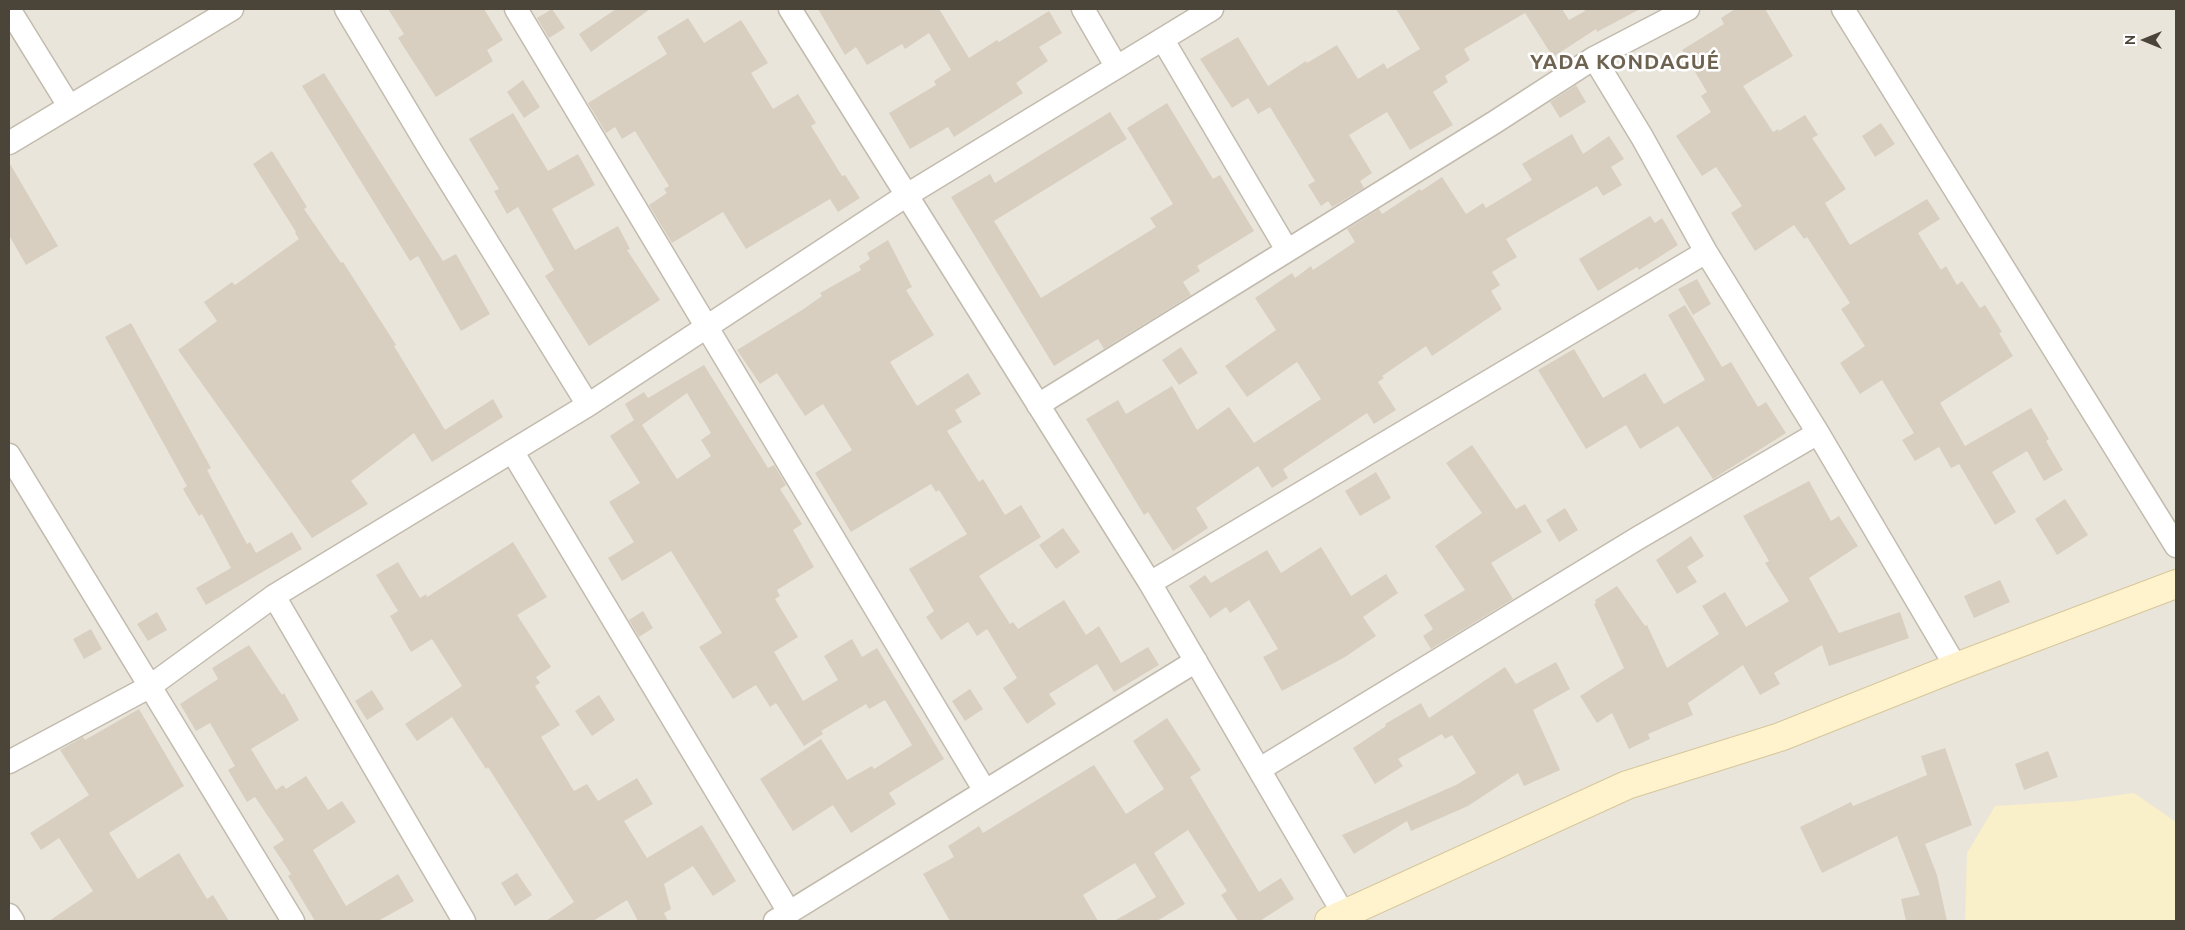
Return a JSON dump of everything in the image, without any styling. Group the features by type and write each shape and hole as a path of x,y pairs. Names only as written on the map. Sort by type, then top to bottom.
{"street":[{"path":"9,9 69,106"},
{"path":"9,143 232,9"},
{"path":"346,9 431,151 588,405"},
{"path":"516,9 985,791"},
{"path":"790,9 1150,583 1260,769 1336,917 1627,785 1780,737 1956,667 2176,584"},
{"path":"1083,9 1116,66"},
{"path":"9,762 149,687 274,596 588,405 907,195 1212,9"},
{"path":"1038,405 1594,58 1688,9"},
{"path":"1843,9 2176,546"},
{"path":"1163,40 1287,250"},
{"path":"1594,58 1642,137 1706,252 1818,434 1956,667"},
{"path":"1150,583 1706,252"},
{"path":"1260,769 1630,543 1818,434"},
{"path":"512,451 782,917 1196,661"},
{"path":"9,455 293,921"},
{"path":"274,596 464,921"},
{"path":"9,915 12,921"}],"shaded area":[{"path":"9,9 2176,9 2176,921 9,921"}],"sand":[{"path":"2134,793 2176,822 2176,921 1965,921 1967,853 1995,806 2075,801"}],"building":[{"path":"388,9 484,9 503,40 487,50 493,61 436,97 398,38 404,34"},
{"path":"552,9 565,28 549,38 537,18"},
{"path":"616,9 650,9 591,52 579,34"},
{"path":"818,9 939,9 969,58 1049,11 1062,33 1039,47 1048,61 1016,83 1023,93 954,137 948,127 910,149 889,113 936,85 934,81 951,70 929,33 905,49 902,44 867,65 856,47 845,55"},
{"path":"1396,9 1562,9 1569,20 1585,11 1584,9 1640,9 1597,32 1596,29 1553,57 1525,13 1464,49 1470,60 1445,76 1448,82 1433,92 1453,125 1410,150 1387,112 1349,135 1372,173 1360,181 1364,188 1332,207 1328,201 1321,206 1308,185 1315,181 1270,107 1258,114 1248,98 1232,108 1200,59 1238,37 1268,86 1306,61 1307,63 1337,45 1358,79 1384,63 1387,69 1420,49"},
{"path":"1735,9 1765,9 1793,56 1743,86 1773,132 1778,129 1779,131 1805,115 1818,135 1812,138 1846,189 1825,203 1850,245 1927,199 1940,219 1918,233 1941,270 1946,266 1957,285 1962,281 1980,308 1985,305 2002,332 1999,333 2013,356 1940,403 1965,446 2031,408 2049,439 2046,441 2063,470 2044,481 2027,451 1992,472 2016,512 1995,525 1959,464 1951,468 1939,447 1915,461 1902,440 1914,433 1882,380 1860,394 1840,363 1865,346 1841,309 1850,303 1807,237 1804,239 1794,225 1755,251 1731,213 1742,206 1716,167 1702,176 1676,136 1711,112 1701,96 1707,92 1682,50 1724,24 1721,18"},
{"path":"688,18 704,43 741,20 768,63 751,73 773,109 798,94 816,123 811,126 842,176 845,175 860,198 838,212 830,199 746,249 723,212 672,243 649,205 667,193 664,189 669,186 635,131 622,139 615,127 606,133 588,103 667,54 657,37"},
{"path":"324,73 443,261 456,254 490,314 461,331 418,256 410,261 302,86"},
{"path":"523,80 540,107 524,118 507,92"},
{"path":"1576,85 1586,102 1560,118 1550,102"},
{"path":"1167,103 1213,179 1220,175 1254,231 1197,266 1200,271 1183,282 1191,295 1104,349 1098,339 1054,366 951,197 990,174 995,183 1110,112 1127,139 994,221 1041,298 1156,227 1150,218 1173,204 1127,128"},
{"path":"513,113 548,171 578,154 595,185 552,209 575,250 618,226 630,249 627,250 660,300 589,346 545,276 554,270 518,207 507,214 494,191 499,189 469,139"},
{"path":"1881,123 1895,144 1875,157 1862,136"},
{"path":"1572,134 1583,154 1609,136 1624,159 1611,167 1622,185 1603,196 1597,186 1506,239 1517,257 1492,272 1500,285 1491,291 1502,309 1432,356 1426,346 1382,376 1384,378 1378,382 1396,410 1374,424 1367,413 1283,469 1288,478 1272,488 1258,466 1196,508 1208,528 1173,551 1148,512 1144,515 1086,419 1118,400 1126,414 1172,386 1197,430 1229,407 1254,443 1321,399 1297,362 1247,397 1225,366 1276,330 1255,298 1292,273 1295,278 1311,266 1313,270 1355,242 1347,229 1379,209 1382,214 1442,177 1466,214 1483,203 1486,208 1532,180 1522,164"},
{"path":"272,151 307,207 304,209 341,263 343,262 396,345 394,346 445,430 493,399 503,417 432,462 414,433 351,481 368,504 312,538 178,350 217,321 204,302 232,282 235,285 299,239 253,164"},
{"path":"9,162 58,246 26,265 9,235"},
{"path":"1650,216 1655,223 1662,218 1678,245 1639,270 1637,267 1598,291 1579,259"},
{"path":"888,240 912,287 906,290 934,335 890,362 917,406 968,373 981,394 955,410 962,422 947,431 979,482 983,479 1005,515 1021,505 1041,537 979,576 1010,624 1013,622 1018,629 1064,600 1086,635 1099,626 1121,663 1148,647 1159,665 1114,692 1097,664 1049,694 1056,704 1027,724 1003,688 1017,678 987,629 977,636 968,622 941,640 926,617 934,611 909,569 967,534 939,490 936,492 931,484 851,532 815,473 852,450 823,404 805,416 777,373 760,384 737,350 802,310 822,296 820,293 861,270 859,266 870,259 867,253"},
{"path":"1697,279 1711,304 1693,315 1678,289"},
{"path":"1685,305 1722,367 1731,362 1758,407 1766,402 1786,433 1713,479 1678,426 1640,449 1626,425 1586,449 1538,370 1574,349 1603,398 1645,373 1664,404 1705,380 1668,315"},
{"path":"131,323 211,468 207,470 247,544 250,542 256,553 292,532 302,549 206,605 196,588 231,568 202,514 199,516 183,489 187,486 105,337"},
{"path":"1181,347 1198,373 1179,385 1162,360"},
{"path":"704,365 768,468 774,465 786,485 780,489 802,524 793,530 814,567 777,590 780,596 775,599 798,637 774,652 803,701 838,680 824,656 852,639 862,657 877,648 944,759 889,793 896,804 851,833 833,805 793,831 760,779 821,739 847,780 872,766 874,769 912,745 885,700 869,709 866,704 821,731 823,734 804,746 776,703 770,707 756,685 733,699 699,647 722,633 671,551 622,581 608,558 634,542 609,502 640,483 610,436 634,420 625,404 644,392 648,398","holes":["687,393 711,433 701,440 711,456 677,479 642,425"]},
{"path":"1472,445 1516,509 1525,504 1542,532 1491,563 1513,599 1431,649 1423,636 1433,629 1424,615 1465,590 1435,546 1482,513 1446,463"},
{"path":"1376,472 1391,498 1360,516 1345,491"},
{"path":"1809,481 1831,521 1839,516 1858,546 1809,578 1839,633 1900,612 1909,638 1829,666 1822,645 1774,673 1780,684 1760,695 1743,665 1688,703 1693,715 1648,734 1650,739 1629,749 1612,713 1597,723 1580,696 1624,668 1594,604 1596,603 1595,600 1617,586 1645,626 1647,625 1667,668 1719,634 1702,606 1725,592 1746,627 1789,601 1765,563 1769,561 1743,516"},
{"path":"2065,499 2088,535 2057,555 2035,519"},
{"path":"1565,508 1578,530 1559,542 1546,520"},
{"path":"1063,528 1080,552 1056,569 1039,545"},
{"path":"1691,536 1704,556 1687,567 1697,582 1677,594 1656,560"},
{"path":"513,542 547,597 517,615 551,667 536,677 540,683 535,686 560,725 541,737 574,791 587,784 598,801 637,778 653,804 624,821 647,858 702,825 736,881 713,896 693,866 664,884 671,909 664,913 668,921 638,921 627,900 593,921 546,921 574,902 488,767 486,769 452,717 417,741 405,724 462,686 432,639 411,652 390,616 398,611 376,575 398,562 420,598 426,594 427,597"},
{"path":"1321,547 1351,596 1386,574 1398,593 1363,617 1376,636 1345,657 1282,691 1263,657 1278,649 1249,600 1230,613 1226,607 1210,618 1189,586 1205,575 1211,583 1267,550 1281,573"},
{"path":"2000,580 2010,602 1974,618 1964,596"},
{"path":"643,611 653,628 639,637 629,620"},
{"path":"157,612 167,630 148,641 137,624"},
{"path":"91,629 102,649 84,659 73,639"},
{"path":"249,645 282,695 284,693 299,720 251,749 276,790 283,785 286,789 306,776 328,810 342,801 356,822 313,850 346,906 398,874 414,901 378,921 315,921 288,876 291,874 273,847 284,840 255,797 247,802 228,770 235,766 210,723 196,731 180,704 218,679 212,668"},
{"path":"1556,662 1570,689 1533,710 1560,770 1524,786 1518,773 1468,806 1411,831 1407,821 1354,854 1342,835 1456,785 1476,773 1452,735 1445,739 1442,734 1398,759 1403,766 1375,784 1353,748 1386,726 1385,724 1421,703 1429,718 1505,667 1516,684"},
{"path":"970,689 983,709 965,721 952,701"},
{"path":"372,690 384,709 367,720 355,701"},
{"path":"599,695 615,720 592,736 575,711"},
{"path":"139,709 184,786 109,833 138,879 179,853 207,899 213,895 229,921 49,921 93,891 59,838 41,850 30,833 89,795 60,750 83,737 85,740"},
{"path":"1167,718 1201,770 1190,777 1259,892 1281,878 1294,899 1260,921 1238,921 1221,895 1227,891 1188,830 1154,853 1185,904 1157,921 1114,921 1156,897 1135,863 1083,895 1098,921 950,921 923,874 954,857 948,846 979,826 983,833 1094,765 1126,814 1164,789 1133,741"},
{"path":"1945,748 1972,825 1925,844 1937,875 1947,921 1906,921 1901,899 1920,895 1897,836 1822,873 1800,827 1851,802 1853,806 1927,775 1921,756"},
{"path":"2048,751 2058,777 2024,790 2015,764"},
{"path":"517,873 532,895 515,906 501,883"}],"district":[{"name":"YADA KONDAGUÉ","path":"1625,62"}]}
